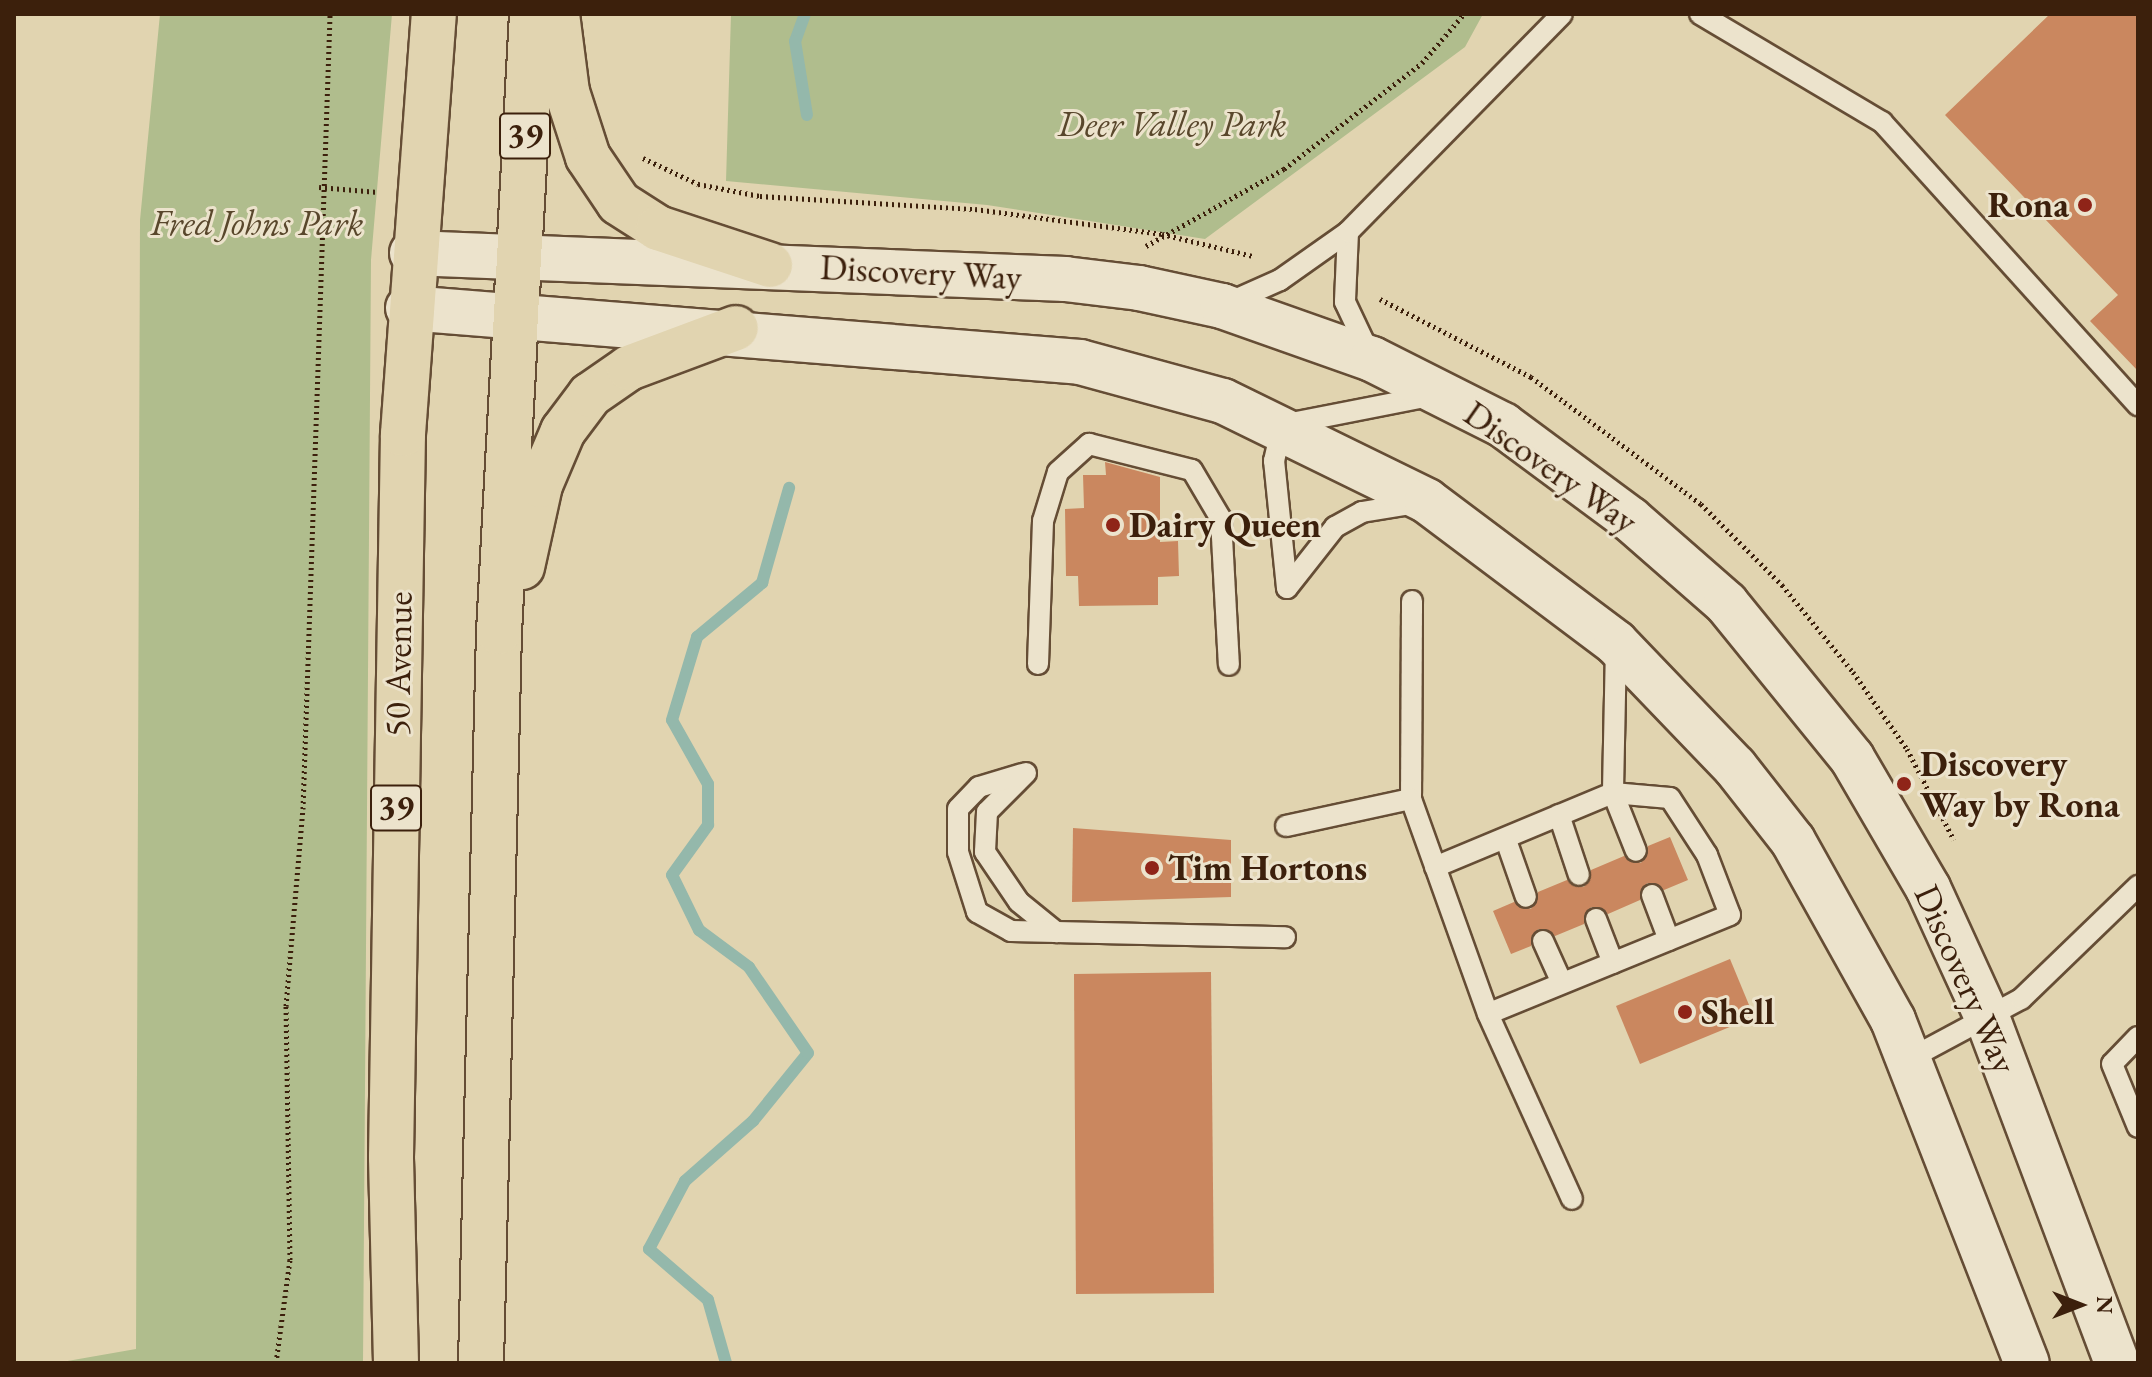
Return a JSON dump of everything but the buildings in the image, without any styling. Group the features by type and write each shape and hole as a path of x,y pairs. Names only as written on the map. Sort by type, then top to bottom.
{"main road":[{"name":"50 Avenue","path":"396,1363 391,1157 408,308 434,14"},
{"name":"39","path":"481,1363 512,313 532,14"},
{"path":"557,14 567,92 588,157 619,203 658,228 770,265"},
{"path":"498,740 523,560 540,485 563,431 590,395 629,368 736,328"}],"street":[{"name":"Discovery Way","path":"412,253 770,265 1139,288 1222,306 1372,359 1503,425 1630,519 1726,603 1817,707 1893,822 1987,1017 2117,1363"},
{"name":"Discovery Way","path":"408,308 736,328 1080,362 1223,401 1282,425 1427,501 1616,643 1726,756 1793,841 1854,944 1909,1059 2027,1363"}],"lane":[{"path":"1222,306 1280,280 1348,232 1562,14"},
{"path":"1700,14 1882,122 2138,405"},
{"path":"1348,232 1345,302 1372,359"},
{"path":"1427,501 1362,512 1335,527 1287,588 1274,461 1282,425 1442,394"},
{"path":"1038,664 1043,521 1058,472 1089,444 1192,470 1221,519 1229,665"},
{"path":"1412,601 1411,799 1488,1014 1572,1199"},
{"path":"1616,643 1613,793 1636,851"},
{"path":"1056,932 1019,902 985,852 987,812 1026,773 979,787 958,809 958,852 977,912 1011,931 1056,932 1285,937"},
{"path":"1435,867 1613,793 1670,798 1707,855 1730,915 1488,1014"},
{"path":"1286,826 1411,799"},
{"path":"1559,815 1579,875"},
{"path":"1506,840 1526,897"},
{"path":"1909,1059 2021,999 2138,886"},
{"path":"1652,895 1669,940"},
{"path":"1596,919 1613,963"},
{"path":"1543,941 1562,983"},
{"path":"2138,1037 2112,1064 2138,1127"}],"path":[{"path":"276,1363 290,1260 286,1006 303,809 330,14"},
{"path":"1139,288 1147,242 1284,169 1422,63 1464,14"}],"green space":[{"name":"Fred Johns Park","path":"160,14 392,14 371,260 363,1363 56,1363 136,1349 140,220"},
{"name":"Deer Valley Park","path":"731,14 1483,14 1465,47 1205,239 987,205 726,181"}],"waterway":[{"path":"805,14 795,41 807,115"},
{"path":"726,1363 708,1300 649,1249 685,1181 753,1121 808,1053 749,967 699,930 672,875 708,825 708,784 672,720 697,637 762,583 789,488"}],"place":[{"name":"Rona","path":"2085,205"},
{"name":"Dairy Queen","path":"1113,525"},
{"name":"Discovery Way by Rona","path":"1904,784"},
{"name":"Tim Hortons","path":"1152,868"},
{"name":"Shell","path":"1685,1012"}]}
